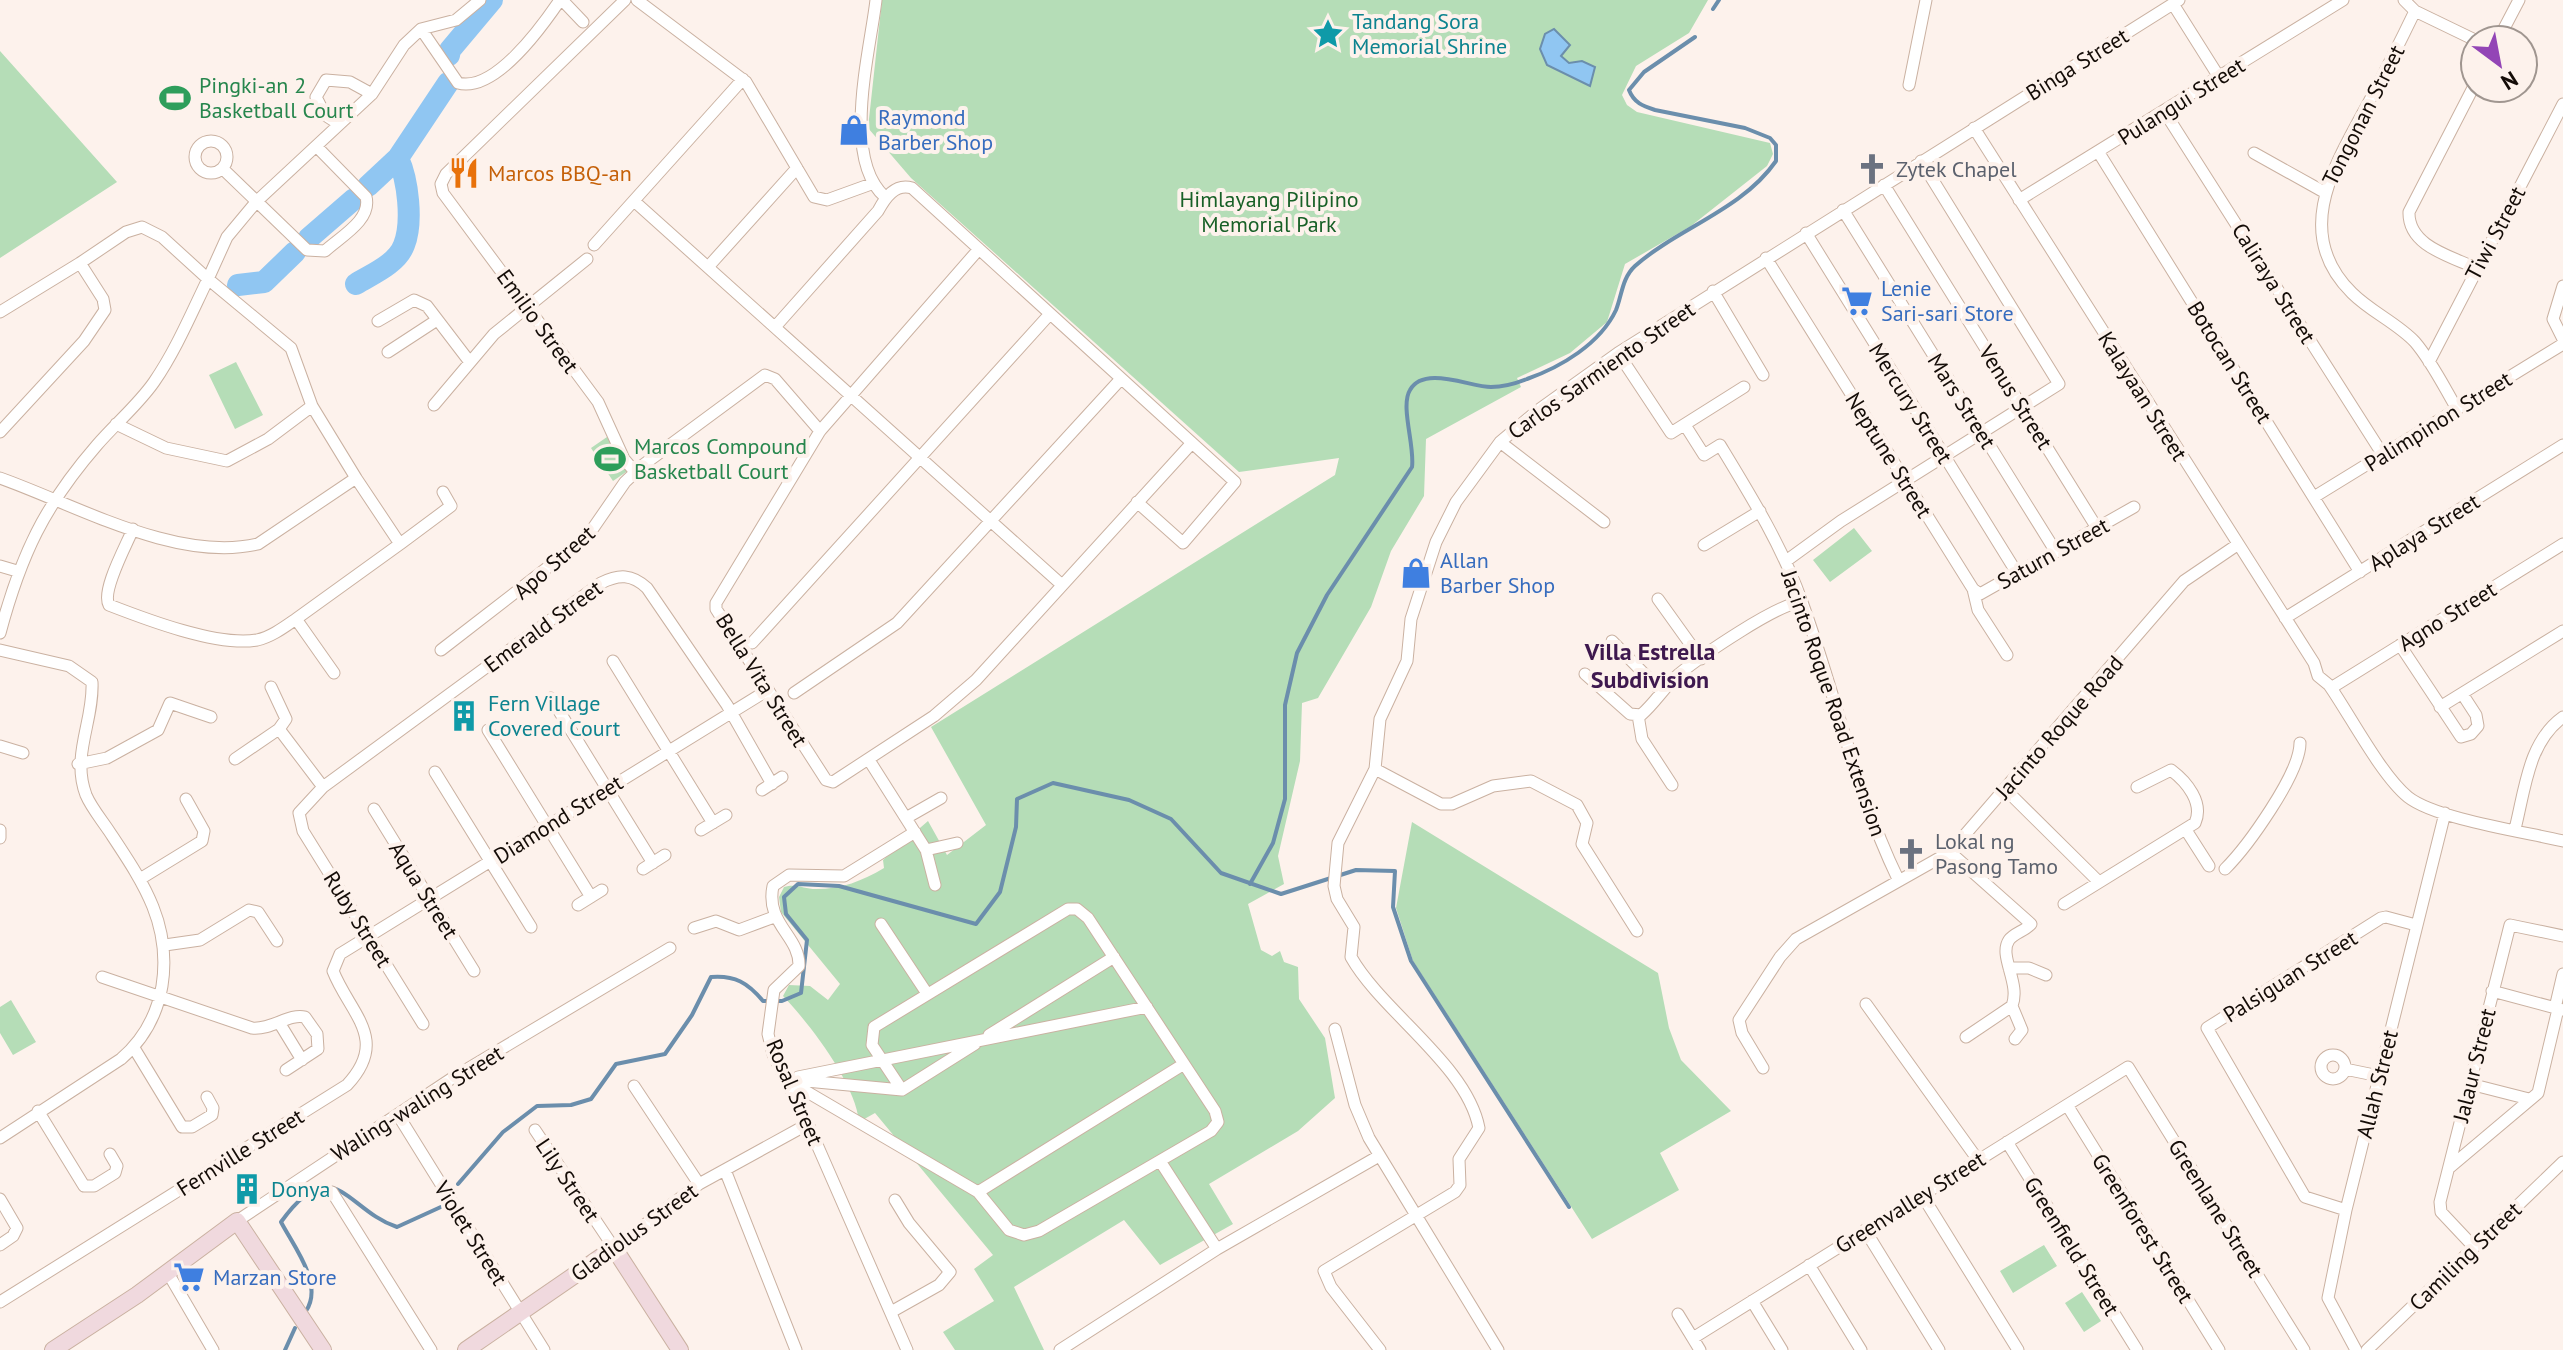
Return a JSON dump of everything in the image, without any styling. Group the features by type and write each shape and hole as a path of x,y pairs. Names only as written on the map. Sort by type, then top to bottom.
{"street":[{"path":"0,633 17,571 56,498 153,383 179,340 227,237 257,201 372,94 404,45 421,29 456,20 480,0"},
{"path":"421,29 458,83 471,87 486,81 539,30 561,0 583,22"},
{"name":"Emilio Street","path":"625,0 446,174 441,184 443,193 598,402 624,459 635,472"},
{"path":"637,0 743,79 818,200 874,183"},
{"path":"876,0 860,123 862,148 874,183 885,197"},
{"path":"1909,85 1926,0"},
{"name":"Pulangui Street","path":"2019,200 2343,0"},
{"path":"2404,0 2415,11 2459,32"},
{"path":"2506,24 2519,0"},
{"path":"2176,2 2219,77"},
{"name":"Binga Street","path":"1884,185 2176,2"},
{"name":"Tongonan Street","path":"2415,11 2324,192 2324,239 2338,277 2352,293 2408,336 2429,362 2457,409"},
{"path":"339,124 325,115 316,97 326,80 339,79 372,94"},
{"path":"594,245 743,79"},
{"path":"2465,104 2409,212 2409,223 2421,241 2476,268"},
{"name":"Tiwi Street","path":"2429,362 2563,104"},
{"name":"Caliraya Street","path":"2164,111 2383,455"},
{"name":"Kalayaan Street","path":"1974,128 2314,663 2318,676 2330,686 2401,790 2421,804 2445,813 2563,841"},
{"path":"223,169 307,250 325,251 365,215 368,206 366,197 317,147"},
{"name":"Botocan Street","path":"2099,153 2360,572"},
{"path":"2254,153 2324,192"},
{"path":"1786,561 2059,384 1921,161"},
{"path":"708,267 797,168"},
{"name":"Carlos Sarmiento Street","path":"1418,1215 1460,1185 1459,1159 1477,1136 1477,1119 1431,1049 1358,969 1351,957 1354,927 1337,899 1334,886 1338,843 1375,769 1380,719 1407,661 1411,619 1436,542 1456,502 1500,442 1537,411 1713,291 1884,185"},
{"name":"Venus Street","path":"1884,185 2097,528"},
{"path":"775,327 873,217 885,197 900,188 912,188 1119,381 1235,482 1183,543 1137,502"},
{"path":"634,201 1062,585"},
{"name":"Mars Street","path":"1843,210 2056,552"},
{"path":"0,312 126,232 142,227 162,237 291,348 312,406 400,544"},
{"name":"Mercury Street","path":"1806,233 2017,573"},
{"path":"820,431 979,249"},
{"name":"Neptune Street","path":"1766,258 1973,589 1978,610 2007,655"},
{"path":"434,405 494,334 587,259"},
{"path":"0,432 84,341 105,310 103,299 80,263"},
{"path":"2563,286 2553,319 2563,341"},
{"path":"1713,291 1763,375"},
{"path":"378,321 414,300 427,306 469,361"},
{"path":"752,643 1049,315"},
{"path":"388,352 437,320"},
{"name":"Palimpinon Street","path":"2314,497 2563,341"},
{"path":"1618,353 1671,433 1744,387"},
{"name":"Apo Street","path":"441,650 587,537 635,472 769,375 820,431"},
{"path":"794,693 889,631 1119,381"},
{"path":"116,424 166,448 227,461 268,439 312,406"},
{"name":"Jacinto Roque Road Extension","path":"1685,425 1704,455 1720,445 1786,561 1802,602 1867,811 1898,879"},
{"name":"Bella Vita Street","path":"820,431 715,607 826,780 833,782 873,757"},
{"path":"1500,442 1604,522"},
{"path":"935,885 926,850 873,757 966,690 1191,444"},
{"name":"Aplaya Street","path":"2285,618 2563,445"},
{"path":"0,478 133,529 199,546 245,547 258,544 356,478"},
{"path":"133,529 110,584 106,601 109,605 210,636 246,641 276,633 451,506 443,492"},
{"name":"Saturn Street","path":"1973,589 1980,594 2134,507"},
{"path":"1704,545 1760,511"},
{"name":"Agno Street","path":"2330,686 2563,544"},
{"name":"Jacinto Roque Road","path":"1763,1068 1742,1033 1739,1020 1780,957 1796,939 1950,852 2187,579 2237,545"},
{"path":"0,566 17,571"},
{"name":"Emerald Street","path":"299,813 323,787 613,577 630,576 647,588 731,712 772,784"},
{"path":"1658,599 1701,659"},
{"path":"1585,674 1630,714 1638,715 1644,713 1661,691 1701,659 1751,626 1802,602"},
{"path":"296,619 334,673"},
{"path":"2440,707 2563,631"},
{"path":"1612,641 1661,691"},
{"path":"2400,645 2456,734 2461,737 2471,734 2478,721 2463,695"},
{"path":"0,650 69,666 92,682 78,764 86,797 140,879 157,912 165,945 160,999 134,1048 0,1138"},
{"path":"613,661 713,823"},
{"path":"235,759 279,729 287,718 271,687"},
{"name":"Diamond Street","path":"347,949 768,690"},
{"path":"551,698 607,789 648,866 665,855"},
{"path":"78,764 107,758 158,730 170,703 211,717"},
{"path":"1638,715 1642,739 1672,785"},
{"path":"2515,829 2537,747 2544,733 2563,717"},
{"path":"279,729 323,787"},
{"path":"488,730 547,826 596,894 578,905"},
{"path":"2225,869 2258,831 2285,782 2300,743"},
{"path":"0,746 23,753"},
{"path":"1375,769 1441,804 1452,804 1493,786 1526,781 1577,805 1587,823 1582,844 1637,931"},
{"path":"2064,904 2195,823 2199,813 2181,777 2171,770 2137,787"},
{"path":"435,772 531,927"},
{"path":"2005,789 2099,882"},
{"path":"906,818 941,798"},
{"path":"140,879 202,841 203,825 186,799"},
{"name":"Aqua Street","path":"374,809 474,971"},
{"name":"Ruby Street","path":"299,813 303,831 423,1024"},
{"name":"Allah Street","path":"2356,1350 2328,1298 2346,1210 2445,813"},
{"path":"701,830 726,815"},
{"path":"0,830 0,838"},
{"path":"2186,830 2209,866"},
{"path":"694,928 716,921 739,930 774,917 770,900 773,886 780,878 799,874 844,876 915,832"},
{"path":"926,850 957,843"},
{"path":"1950,852 2031,924 2010,939 2006,950 2016,989 2012,1006 2022,1030 2015,1039"},
{"path":"785,1079 978,1192 1009,1230 1031,1234 1211,1131 1218,1122 1215,1111 1114,957 1088,918 1077,909 1068,909 882,1019 871,1036 876,1054 902,1090"},
{"path":"165,945 200,940 249,910 258,912 277,941"},
{"name":"Rosal Street","path":"774,917 799,958 799,966 781,981 772,1005 768,1034 785,1079 808,1124 907,1350"},
{"name":"Palsiguan Street","path":"2346,1210 2305,1197 2207,1028 2381,918 2416,925"},
{"path":"881,924 926,992"},
{"name":"Jalaur Street","path":"2473,1246 2441,1212 2440,1202 2510,925 2563,936"},
{"name":"Waling-waling Street","path":"53,1350 168,1273 274,1194 454,1077 670,948"},
{"name":"Fernville Street","path":"0,1302 347,1085 361,1067 366,1046 360,1017 333,971 337,959 347,949"},
{"path":"785,1079 902,1090 1114,957"},
{"path":"2009,968 2029,968 2046,975"},
{"path":"2449,1168 2538,1093 2559,1009 2563,974"},
{"path":"102,977 252,1028 280,1024 300,1015 317,1034 318,1049 286,1070"},
{"path":"2492,991 2559,1009"},
{"path":"1866,1004 1978,1160"},
{"path":"1966,1037 2012,1006"},
{"path":"785,1079 1147,1007"},
{"path":"280,1024 302,1060"},
{"path":"1335,1029 1355,1105 1379,1156 1498,1350"},
{"path":"134,1048 182,1127 192,1127 212,1115 213,1108 207,1097"},
{"path":"978,1192 1184,1064"},
{"name":"Greenvalley Street","path":"1693,1338 2128,1067"},
{"name":"Greenlane Street","path":"2128,1067 2304,1350"},
{"path":"2345,1069 2379,1076"},
{"path":"2470,1084 2529,1099"},
{"path":"634,1086 699,1184"},
{"name":"Greenforest Street","path":"2067,1105 2219,1350"},
{"path":"38,1111 84,1186 94,1186 115,1173 117,1166 110,1154"},
{"name":"Violet Street","path":"398,1115 544,1350"},
{"name":"Gladiolus Street","path":"466,1350 614,1248 699,1184 808,1124"},
{"name":"Lily Street","path":"535,1130 680,1350"},
{"name":"Greenfield Street","path":"2007,1142 2137,1350"},
{"path":"1060,1350 1217,1249 1379,1156"},
{"path":"1160,1161 1217,1249"},
{"name":"Camiling Street","path":"2367,1350 2563,1162"},
{"path":"725,1170 796,1350"},
{"path":"332,1192 431,1350"},
{"path":"1922,1195 2018,1350"},
{"path":"0,1199 17,1228 13,1236 0,1245"},
{"path":"891,1312 939,1285 950,1272 909,1223 895,1200"},
{"path":"1380,1350 1324,1271 1418,1215"},
{"path":"237,1221 323,1350"},
{"path":"1865,1230 1939,1350"},
{"path":"1809,1265 1861,1350"},
{"path":"168,1273 213,1350"},
{"path":"1752,1301 1782,1350"},
{"path":"1678,1314 1700,1350"}],"green space":[{"name":"Himlayang Pilipino Memorial Park","path":"882,0 1708,0 1689,33 1636,66 1622,95 1627,105 1637,112 1770,143 1773,154 1767,166 1691,226 1625,264 1607,322 1570,353 1517,378 1521,387 1426,439 1424,496 1391,551 1371,607 1318,698 1302,703 1300,761 1278,856 1284,884 1248,904 1261,950 1272,956 1280,951 1284,962 1298,967 1299,999 1325,1038 1335,1098 1298,1131 1209,1184 1233,1224 1160,1265 1124,1220 1014,1287 1044,1350 955,1350 943,1332 994,1301 974,1269 993,1255 875,1113 859,1122 850,1090 840,1073 818,1038 783,996 789,985 810,986 828,1000 840,984 781,912 779,897 784,887 788,886 825,889 868,877 884,868 883,860 928,821 947,855 986,825 931,727 1335,475 1339,458 1239,472 911,178 868,128"},
{"path":"0,51 117,182 0,258"},
{"path":"236,362 263,415 235,429 209,375"},
{"name":"Marcos Compound Basketball Court","path":"607,437 629,470 613,481 591,448"},
{"path":"1854,528 1872,551 1830,582 1813,560"},
{"path":"1412,822 1658,973 1669,1028 1681,1060 1731,1111 1660,1153 1679,1190 1592,1239 1413,961 1396,908"},
{"path":"11,1000 36,1042 13,1055 0,1033 0,1007"},
{"path":"2044,1245 2057,1266 2013,1293 2000,1271"},
{"path":"2082,1292 2101,1321 2084,1332 2065,1303"}],"water":[{"path":"1554,29 1570,45 1561,56 1569,63 1582,61 1595,67 1590,86 1547,65 1540,49 1545,34"}],"waterway":[{"path":"449,55 492,0"},
{"path":"1713,9 1719,0"},
{"path":"1250,884 1273,843 1285,799 1285,705 1297,653 1327,595 1412,467 1407,416 1410,390 1417,383 1436,378 1482,386 1505,386 1566,361 1590,344 1609,322 1625,281 1635,266 1670,240 1746,193 1776,161 1776,145 1770,138 1745,128 1655,110 1633,98 1629,90 1644,72 1695,37"},
{"path":"368,186 398,158 448,83"},
{"path":"356,284 390,263 404,245 408,201 398,158"},
{"path":"309,238 354,199"},
{"path":"238,285 264,282 295,252"},
{"path":"458,1184 503,1132 537,1106 571,1105 591,1099 616,1064 665,1054 692,1015 711,977 727,977 740,982 763,1001 782,1001 801,993 807,940 786,914 784,897 798,884 839,886 976,924 1000,892 1016,827 1017,799 1053,783 1129,800 1171,819 1221,873 1281,894 1356,870 1395,871 1393,907 1411,961 1569,1207"},
{"path":"306,1311 311,1300 309,1278 281,1222 299,1201 314,1190 328,1187 340,1191 397,1227 443,1206"},
{"path":"285,1350 295,1328"}],"place":[{"name":"Tandang Sora Memorial Shrine","path":"1328,34"},
{"name":"Pingki-an 2 Basketball Court","path":"175,98"},
{"name":"Raymond Barber Shop","path":"854,130"},
{"name":"Zytek Chapel","path":"1872,169"},
{"name":"Marcos BBQ-an","path":"464,173"},
{"name":"Lenie Sari-sari Store","path":"1857,301"},
{"name":"Marcos Compound Basketball Court","path":"610,459"},
{"name":"Allan Barber Shop","path":"1416,573"},
{"name":"Fern Village Covered Court","path":"464,716"},
{"name":"Lokal ng Pasong Tamo","path":"1911,854"},
{"name":"Donya","path":"247,1189"},
{"name":"Marzan Store","path":"189,1277"}],"district":[{"name":"Villa Estrella Subdivision","path":"1650,666"}]}
